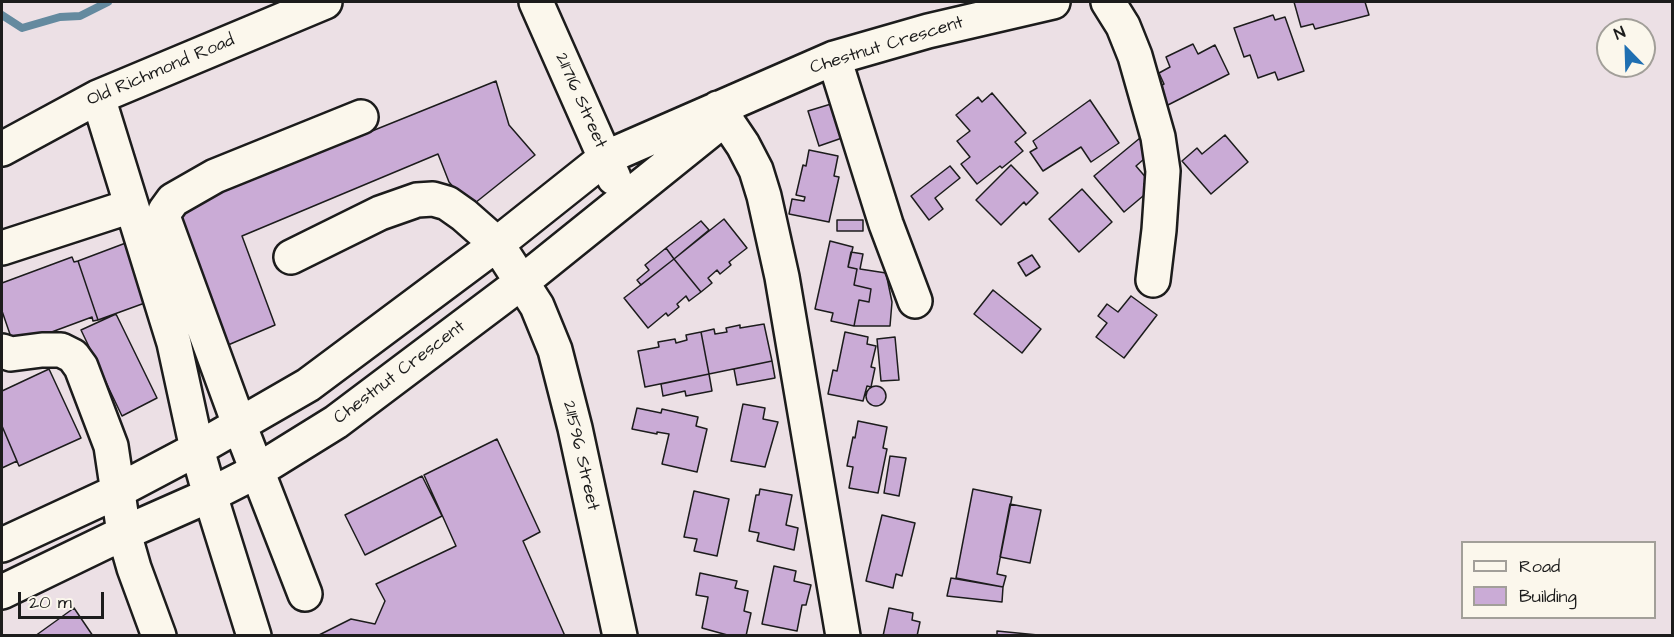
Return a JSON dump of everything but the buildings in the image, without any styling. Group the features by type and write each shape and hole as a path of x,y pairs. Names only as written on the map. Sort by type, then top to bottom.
{"street":[{"name":"Old Richmond Road","path":"2,149 98,97 325,2"},
{"name":"211716 Street","path":"536,2 625,200"},
{"name":"Chestnut Crescent","path":"2,545 118,491 197,449 308,385 497,244 605,158 721,113 758,91 834,58 928,31 1053,2"},
{"path":"1108,2 1123,26 1135,56 1158,137 1163,171 1153,280"},
{"path":"834,58 886,224 915,301"},
{"path":"98,97 174,343 197,449 254,636"},
{"path":"721,113 756,170 767,208 789,311 843,636"},
{"name":"Chestnut Crescent","path":"2,592 124,533 210,495 257,471 336,422 522,282 625,200 721,113"},
{"path":"304,594 164,219 165,211 173,200 215,176 361,117"},
{"name":"211596 Street","path":"291,257 380,213 417,200 433,199 447,203 497,244 537,306 555,350 575,428 621,636"},
{"path":"2,248 131,206"},
{"path":"2,351 12,354 61,350 73,356 81,367 111,446 124,533 159,636"}],"waterway":[{"path":"2,15 22,28 60,17 80,16 108,2"}]}
